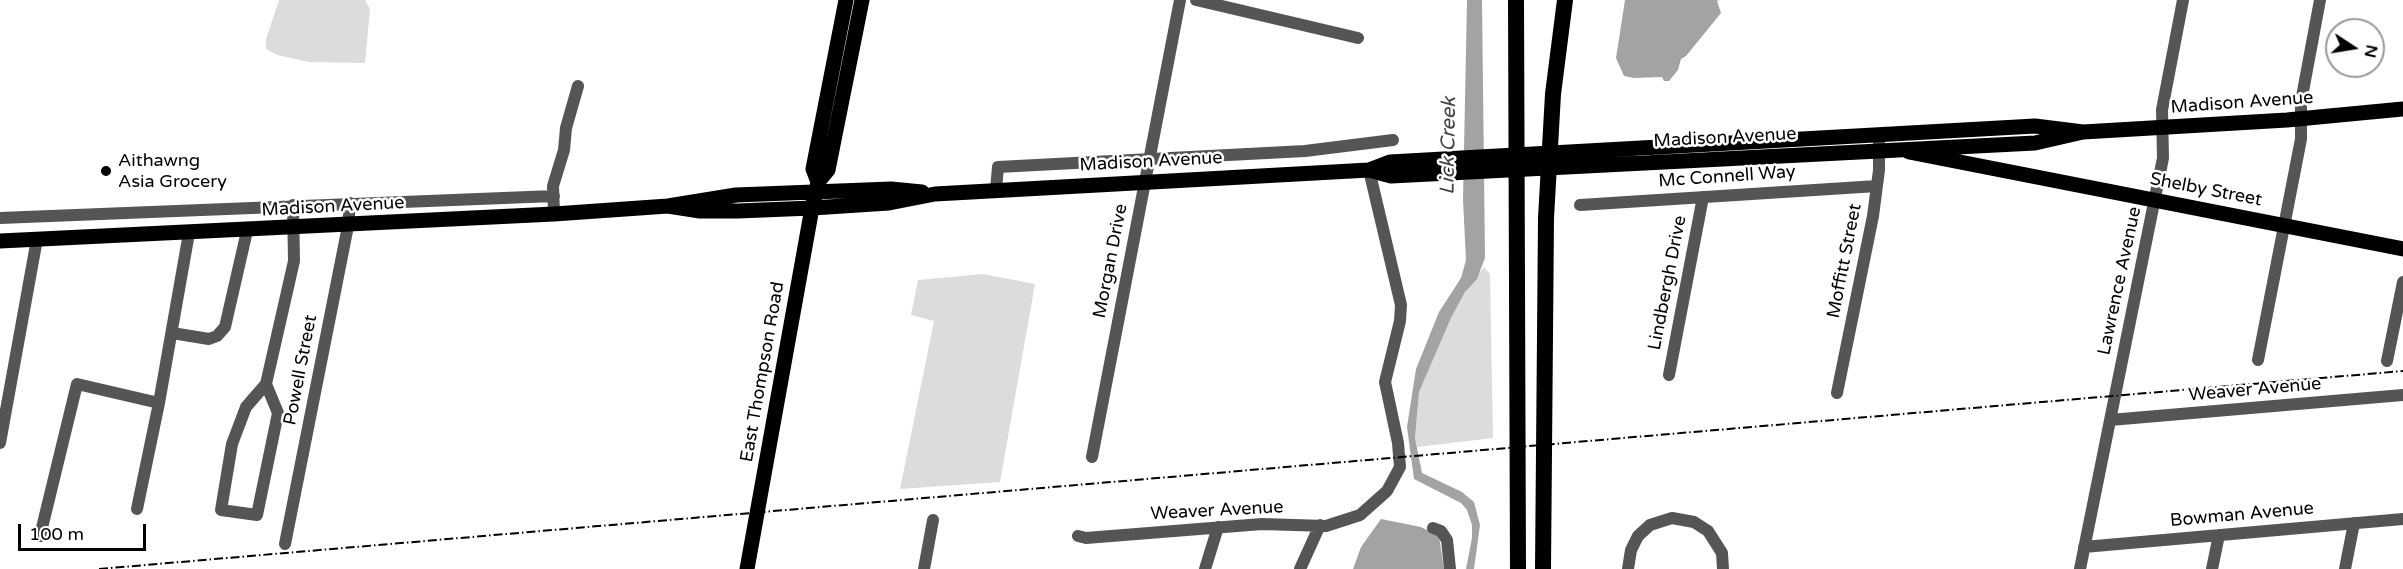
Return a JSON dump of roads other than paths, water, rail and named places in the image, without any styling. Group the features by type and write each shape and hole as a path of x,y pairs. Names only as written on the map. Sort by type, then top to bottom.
{"highway":[{"path":"1516,0 1518,569"},
{"path":"1543,569 1546,218 1552,115 1564,0"}],"main road":[{"name":"East Thompson Road","path":"817,187 813,169 846,0"},
{"name":"East Thompson Road","path":"747,569 812,208 817,187 828,170 862,0"},
{"name":"Madison Avenue","path":"1879,142 1898,149 2035,142 2083,132 2301,119 2403,109"},
{"name":"Madison Avenue","path":"668,206 700,211 812,208 889,203 935,194 996,190 1369,170 1390,176 1438,166 1879,142 1903,133 2035,126 2083,132"},
{"name":"Shelby Street","path":"1903,133 2001,169"},
{"path":"1995,144 1992,155 2001,169"},
{"name":"Shelby Street","path":"1898,149 1968,166 2001,169 2403,249"},
{"name":"Madison Avenue","path":"0,241 294,229 554,214 668,206 736,195 817,187 891,189 935,194"}],"street":[{"name":"Morgan Drive","path":"1092,457 1180,0"},
{"path":"1196,0 1358,38"},
{"name":"Lawrence Avenue","path":"2080,569 2164,154 2162,110 2182,0"},
{"path":"2258,360 2301,139 2301,102 2320,0"},
{"path":"554,214 553,186 564,150 566,128 578,86"},
{"name":"Madison Avenue","path":"996,190 998,167 1305,151 1393,140"},
{"name":"Moffitt Street","path":"1837,393 1873,216 1879,142"},
{"name":"Weaver Avenue","path":"1078,536 1086,538 1262,524 1338,523 1373,506 1387,491 1400,467 1401,455 1385,385 1400,321 1400,297 1369,170"},
{"name":"Mc Connell Way","path":"1580,205 1877,186"},
{"name":"Madison Avenue","path":"0,218 554,196"},
{"name":"Lindbergh Drive","path":"1669,375 1703,197"},
{"name":"Powell Street","path":"285,544 348,226 350,203"},
{"path":"266,384 278,413 257,515 221,510 232,444 246,407 266,384 294,261 293,205"},
{"path":"76,215 77,237"},
{"path":"172,333 209,339 222,331 227,322 247,231"},
{"path":"137,509 159,403 189,233"},
{"path":"0,443 38,239"},
{"path":"2387,361 2403,282"},
{"path":"40,536 77,384 159,403"},
{"name":"Weaver Avenue","path":"2110,420 2403,395"},
{"path":"1628,569 1635,541 1647,528 1657,522 1682,518 1703,527 1713,537 1722,553 1723,569"},
{"name":"Bowman Avenue","path":"2084,547 2403,519"},
{"path":"924,569 933,520"},
{"path":"2345,569 2354,523"},
{"path":"1300,569 1320,525"},
{"path":"1205,569 1218,527"},
{"path":"1433,528 1441,531 1447,540 1450,569"},
{"path":"2212,569 2219,535"}],"railway":[{"path":"99,569 2403,371"}],"place":[{"name":"Aithawng Asia Grocery","path":"106,171"}],"water label":[{"name":"Lick Creek","path":"1449,146"}]}
